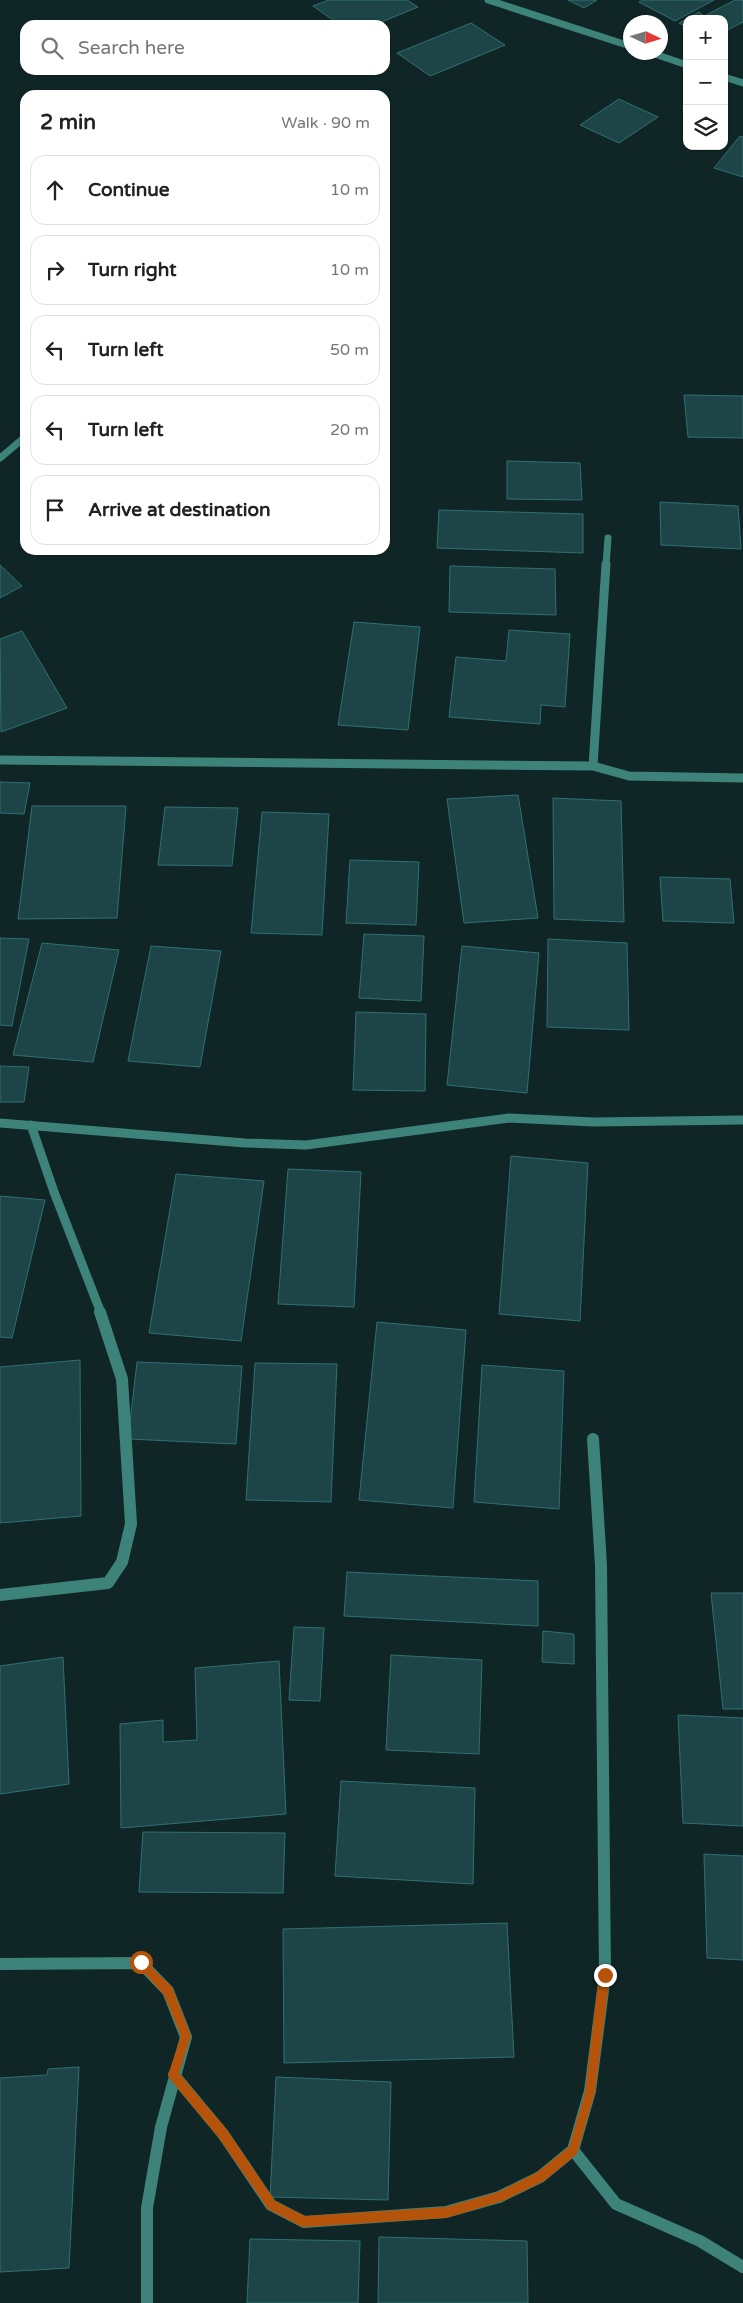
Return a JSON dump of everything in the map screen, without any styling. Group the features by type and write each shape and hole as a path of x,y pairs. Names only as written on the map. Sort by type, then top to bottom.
{"street":[{"path":"488,0 623,44"},
{"path":"668,58 683,64"},
{"path":"728,78 743,83"},
{"path":"0,458 20,441"},
{"path":"593,766 608,538"},
{"path":"0,760 593,766 629,776 743,778"},
{"path":"0,1123 244,1143 306,1145 509,1118 594,1122 743,1120"},
{"path":"0,1595 108,1584 122,1562 130,1524 122,1379 106,1327 54,1192 31,1126"},
{"path":"174,2075 223,2134 272,2205 304,2222 446,2212 499,2197 540,2177 573,2150 590,2092 605,1975 601,1565 593,1439"},
{"path":"0,1964 141,1962 168,1991 186,2036 174,2075 147,2208 147,2303"},
{"path":"573,2150 616,2204 700,2240 743,2268"}],"building":[{"path":"329,0 407,0 418,7 386,20 333,20 313,6"},
{"path":"568,0 597,0 584,8"},
{"path":"643,0 714,0 675,21 668,17 668,15 664,15 639,2"},
{"path":"735,0 743,0 743,22 728,30 728,15 706,15"},
{"path":"471,23 505,45 430,76 397,53"},
{"path":"619,99 658,117 619,143 580,125"},
{"path":"740,136 743,137 743,177 714,168"},
{"path":"684,395 743,396 743,438 688,437"},
{"path":"507,461 580,463 582,500 507,499"},
{"path":"660,502 738,506 741,549 661,545"},
{"path":"439,510 583,514 583,553 437,548"},
{"path":"0,565 22,586 0,598"},
{"path":"450,566 555,569 556,615 449,612"},
{"path":"354,622 420,627 408,730 338,725"},
{"path":"509,630 570,634 565,707 541,705 540,724 449,717 456,657 506,661"},
{"path":"22,631 67,708 1,732 0,639"},
{"path":"0,782 30,783 24,814 0,813"},
{"path":"518,795 538,918 464,923 447,799"},
{"path":"553,798 621,801 624,922 554,919"},
{"path":"32,806 126,806 117,918 18,919"},
{"path":"165,807 238,808 232,866 158,865"},
{"path":"262,812 329,814 322,935 251,933"},
{"path":"350,860 419,862 416,925 346,923"},
{"path":"660,877 730,879 734,923 663,921"},
{"path":"364,934 424,936 421,1001 359,998"},
{"path":"0,938 29,939 12,1026 0,1025"},
{"path":"548,939 627,943 629,1030 547,1027"},
{"path":"42,943 119,950 93,1062 13,1055"},
{"path":"151,946 221,951 200,1067 128,1061"},
{"path":"462,946 539,953 527,1093 447,1085"},
{"path":"356,1012 426,1014 425,1091 353,1090"},
{"path":"0,1066 29,1067 24,1102 0,1102"},
{"path":"511,1156 588,1163 580,1321 499,1314"},
{"path":"288,1169 361,1172 354,1307 278,1304"},
{"path":"176,1174 264,1181 241,1341 149,1333"},
{"path":"0,1196 45,1200 12,1338 0,1337"},
{"path":"377,1322 466,1330 453,1508 359,1500"},
{"path":"80,1360 81,1516 0,1523 0,1367"},
{"path":"137,1362 242,1366 236,1444 128,1439"},
{"path":"255,1363 337,1364 331,1502 246,1500"},
{"path":"482,1365 564,1371 559,1509 474,1502"},
{"path":"347,1572 538,1581 538,1626 344,1616"},
{"path":"711,1593 743,1593 743,1709 723,1709"},
{"path":"294,1627 324,1628 320,1701 289,1700"},
{"path":"543,1631 574,1634 574,1664 542,1662"},
{"path":"391,1655 482,1660 479,1754 386,1750"},
{"path":"63,1657 69,1784 0,1794 0,1666"},
{"path":"279,1661 286,1814 121,1828 120,1724 163,1720 163,1742 197,1740 195,1668"},
{"path":"678,1715 743,1718 743,1826 683,1823"},
{"path":"341,1781 475,1788 473,1884 335,1876"},
{"path":"143,1832 285,1833 283,1893 139,1892"},
{"path":"704,1854 743,1856 743,1960 707,1958"},
{"path":"507,1923 514,2057 284,2063 283,1929"},
{"path":"79,2067 69,2268 0,2272 0,2078 47,2075 48,2069"},
{"path":"276,2077 391,2082 388,2200 270,2197"},
{"path":"379,2237 527,2241 528,2303 378,2303"},
{"path":"250,2239 360,2241 358,2303 247,2303"}],"route":[{"path":"141,1962 168,1991 186,2036 174,2075 223,2134 272,2205 304,2222 446,2212 499,2197 540,2177 573,2150 590,2092 605,1975"}]}
